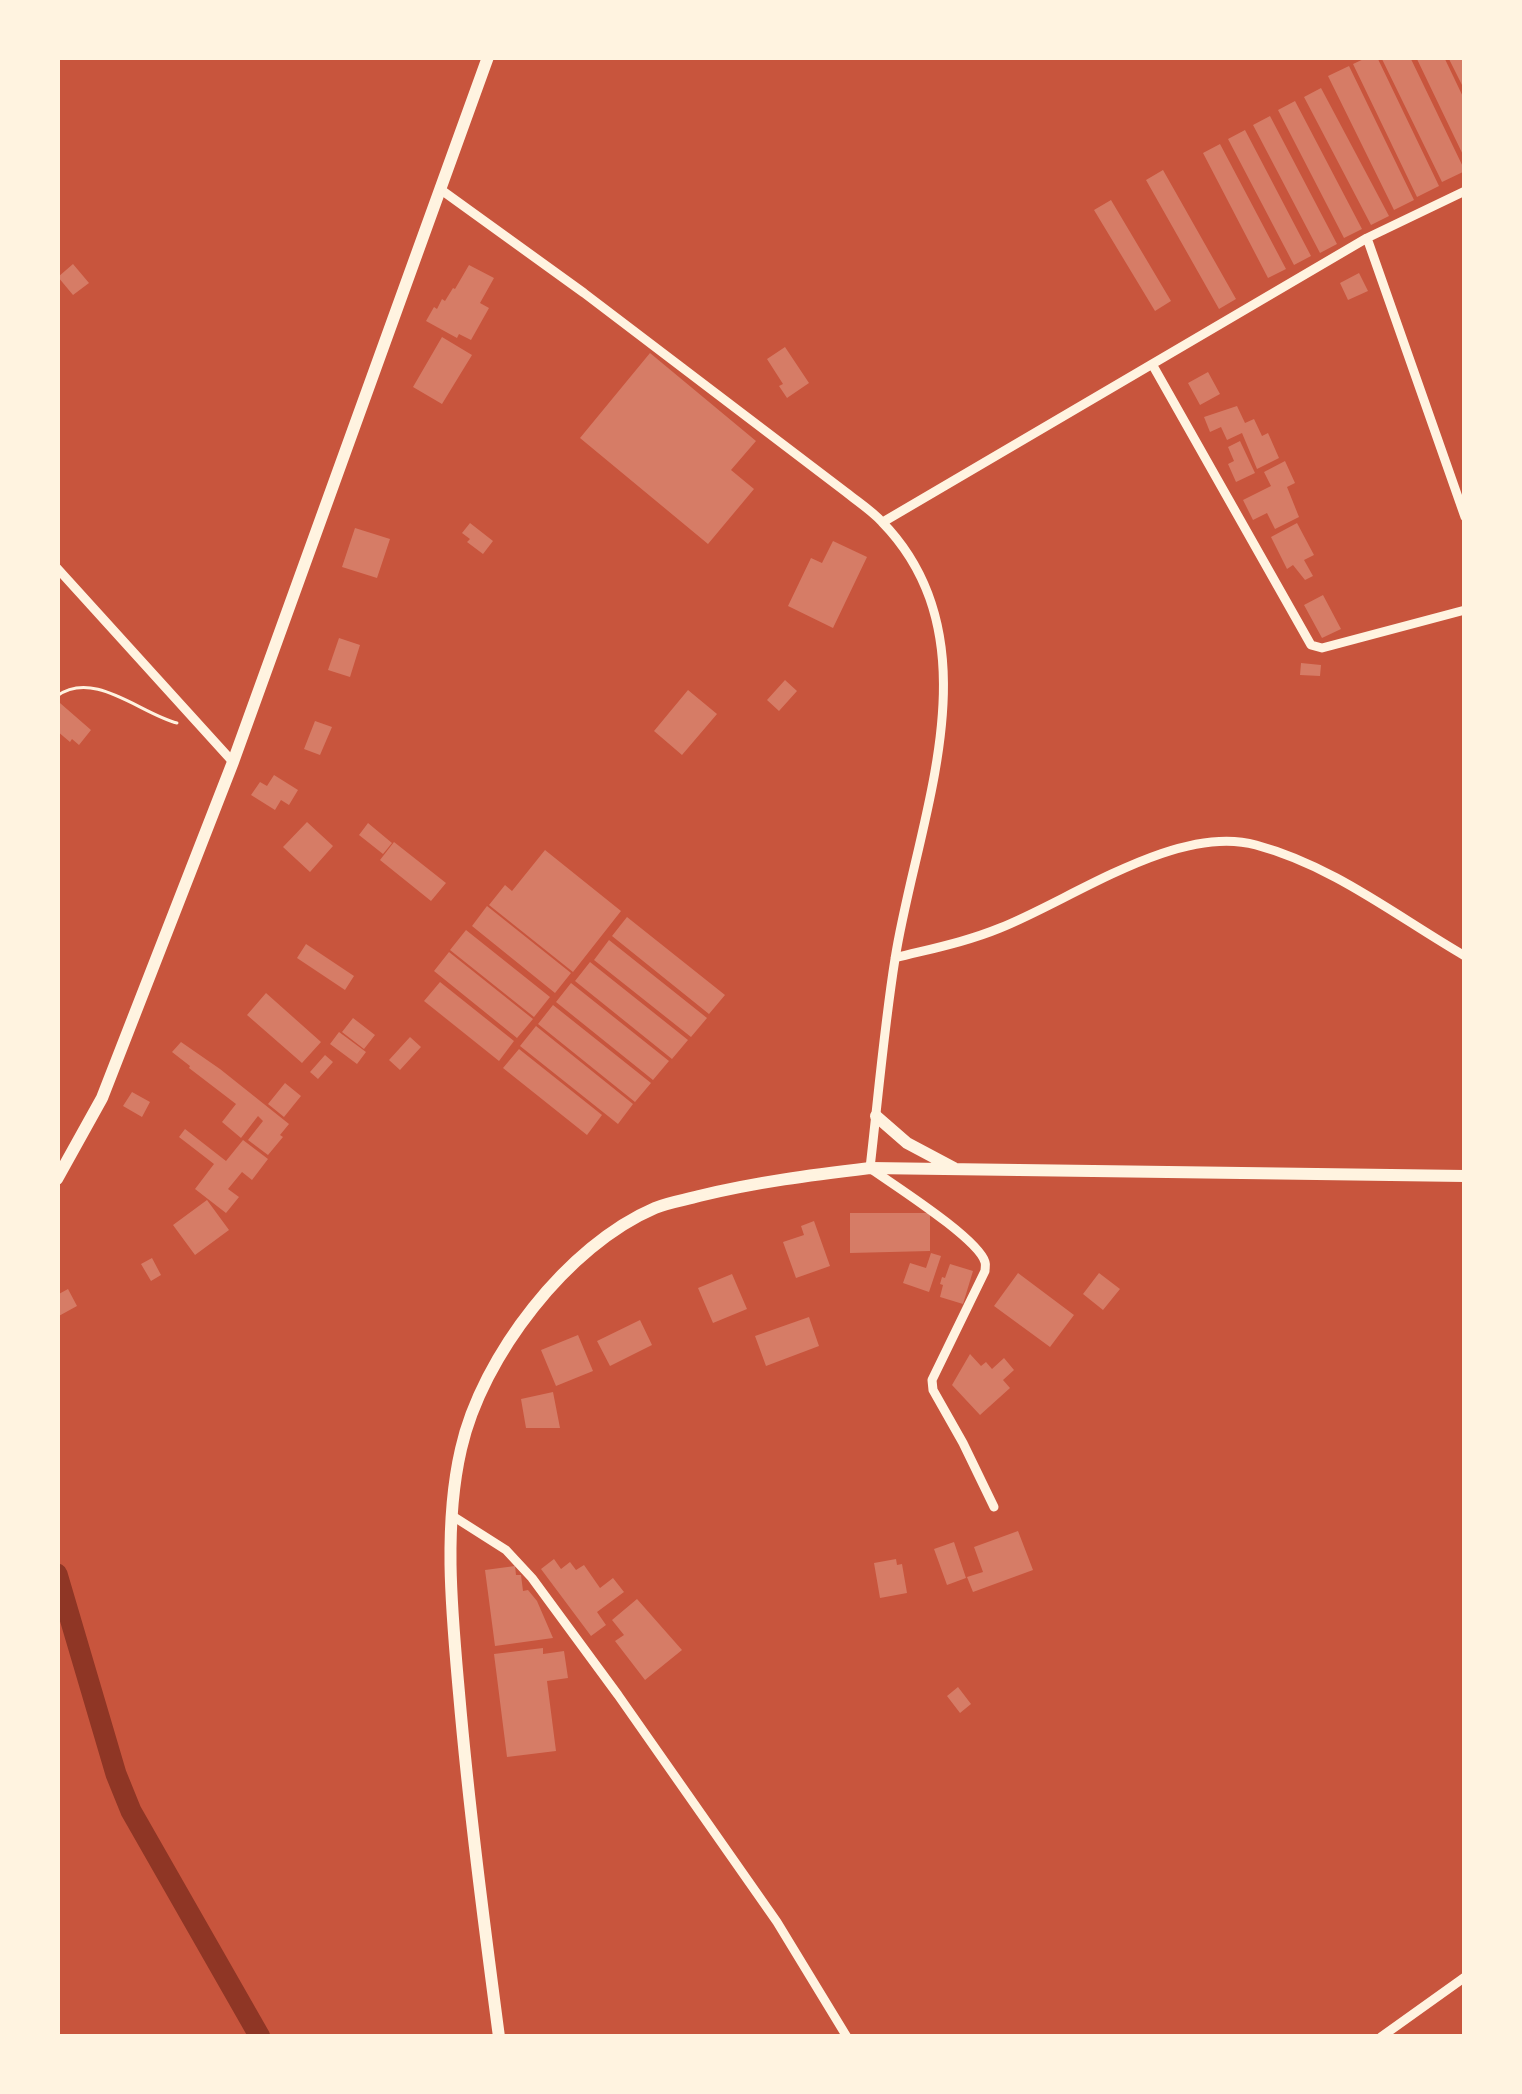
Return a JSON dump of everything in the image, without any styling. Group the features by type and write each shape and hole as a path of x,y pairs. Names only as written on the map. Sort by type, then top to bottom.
{"main road":[{"path":"57,1179 103,1098 233,762 488,57"},
{"path":"876,1116 907,1143 960,1172"},
{"path":"499,2037 452,1623 452,1515 461,1448 475,1408 496,1363 565,1272 610,1232 657,1207 782,1178 870,1168 1465,1176"}],"street":[{"path":"439,189 584,293 883,522 917,569 935,612 945,694 895,958 870,1168 935,1214 985,1262 985,1271 932,1380 994,1507"},
{"path":"883,522 1367,238 1465,191"},
{"path":"1367,238 1465,517"},
{"path":"1152,364 1311,645 1322,648 1465,610"},
{"path":"57,568 233,762"},
{"path":"895,958 968,940 1121,869 1172,850 1217,841 1251,843 1299,860 1370,895 1465,956"},
{"path":"452,1515 506,1550 532,1578 777,1922 847,2037"},
{"path":"1381,2037 1465,1977"}],"path":[{"path":"57,696 64,690 105,689 165,720 204,729"}],"building":[{"path":"1377,57 1439,186 1417,197 1353,64"},
{"path":"1381,57 1410,57 1465,171 1442,182"},
{"path":"1416,57 1444,57 1465,101 1465,159"},
{"path":"1448,57 1465,57 1465,91"},
{"path":"1349,66 1414,200 1394,210 1328,76"},
{"path":"1321,88 1389,216 1371,225 1304,97"},
{"path":"1295,101 1362,229 1344,238 1278,110"},
{"path":"1270,116 1337,244 1320,253 1253,125"},
{"path":"1245,130 1311,256 1294,265 1228,139"},
{"path":"1220,144 1286,269 1268,278 1203,153"},
{"path":"1163,170 1236,299 1219,309 1146,180"},
{"path":"1111,200 1171,301 1155,311 1094,210"},
{"path":"73,264 89,283 73,295 58,277"},
{"path":"469,265 494,278 480,303 489,308 471,340 459,334 457,338 426,321"},
{"path":"1359,273 1368,291 1348,300 1340,283"},
{"path":"442,337 472,355 442,404 413,387"},
{"path":"785,347 809,383 787,398 767,359"},
{"path":"650,353 756,441 731,470 754,489 708,544 580,438"},
{"path":"1208,372 1220,394 1200,405 1188,383"},
{"path":"1237,406 1245,423 1254,419 1262,436 1268,433 1279,458 1257,469 1242,433 1227,440 1221,427 1210,432 1204,417"},
{"path":"1240,441 1255,473 1236,482 1228,464 1234,461 1228,447"},
{"path":"1285,461 1295,483 1287,487 1299,517 1275,529 1267,513 1253,520 1243,500 1271,486 1264,472"},
{"path":"470,523 493,541 483,554 462,533"},
{"path":"1297,523 1314,555 1304,560 1313,576 1305,580 1293,565 1287,569 1271,537"},
{"path":"355,528 390,539 377,578 342,567"},
{"path":"833,541 867,557 833,628 788,606 811,558 822,563"},
{"path":"1323,595 1341,629 1322,638 1304,605"},
{"path":"339,638 360,645 350,677 328,670"},
{"path":"1301,663 1321,665 1320,676 1300,675"},
{"path":"785,680 797,691 779,711 767,700"},
{"path":"688,690 717,714 682,755 654,731"},
{"path":"60,703 91,730 79,745 57,731"},
{"path":"315,721 332,727 320,755 304,749"},
{"path":"274,775 298,790 289,805 281,800 275,810 251,795 260,782 267,786"},
{"path":"307,822 333,846 310,872 283,847"},
{"path":"368,823 392,843 383,854 359,835"},
{"path":"394,842 446,883 431,901 380,860"},
{"path":"545,850 621,911 573,972 489,905 505,885 512,891"},
{"path":"487,906 571,973 555,993 472,926"},
{"path":"627,917 725,995 709,1014 612,936"},
{"path":"466,930 550,997 534,1017 450,950"},
{"path":"609,940 707,1018 691,1037 594,960"},
{"path":"306,944 354,976 345,990 297,958"},
{"path":"449,952 533,1019 517,1038 434,971"},
{"path":"590,962 688,1040 672,1059 575,981"},
{"path":"440,982 514,1041 499,1061 424,1001"},
{"path":"571,983 669,1061 653,1080 556,1002"},
{"path":"266,993 321,1042 302,1063 247,1015"},
{"path":"553,1005 651,1083 635,1102 538,1024"},
{"path":"353,1018 375,1035 364,1049 342,1032"},
{"path":"536,1026 633,1104 618,1124 520,1046"},
{"path":"339,1032 366,1052 357,1064 330,1044"},
{"path":"410,1037 421,1047 400,1070 389,1060"},
{"path":"181,1042 289,1124 268,1155 248,1140 263,1121 258,1116 241,1138 222,1122 236,1104 172,1052"},
{"path":"519,1049 602,1115 587,1135 503,1068"},
{"path":"325,1055 333,1062 318,1079 310,1072"},
{"path":"285,1083 301,1096 284,1117 268,1104"},
{"path":"132,1092 150,1102 142,1117 123,1106"},
{"path":"185,1129 226,1161 243,1140 268,1159 252,1180 242,1172 228,1189 239,1197 226,1213 195,1189 214,1164 179,1137"},
{"path":"207,1200 229,1230 195,1255 173,1225"},
{"path":"850,1213 930,1213 930,1251 850,1253"},
{"path":"814,1221 830,1266 796,1278 783,1242 804,1235 801,1226"},
{"path":"931,1253 941,1256 929,1292 903,1283 910,1263 926,1268"},
{"path":"152,1258 161,1275 151,1281 141,1264"},
{"path":"950,1264 973,1271 963,1304 940,1297 942,1277"},
{"path":"1018,1273 1074,1315 1050,1347 994,1306"},
{"path":"1099,1273 1120,1289 1103,1310 1083,1294"},
{"path":"732,1274 747,1309 713,1323 698,1288"},
{"path":"68,1289 77,1306 57,1317 57,1295"},
{"path":"809,1317 819,1346 766,1366 755,1336"},
{"path":"640,1320 652,1345 610,1366 597,1341"},
{"path":"578,1335 593,1371 556,1386 541,1350"},
{"path":"970,1354 981,1366 986,1362 992,1369 1004,1358 1014,1370 1003,1380 1010,1388 980,1415 952,1385"},
{"path":"553,1392 560,1428 526,1428 521,1399"},
{"path":"1018,1531 1033,1570 973,1592 967,1577 983,1572 974,1547"},
{"path":"954,1542 966,1578 947,1585 934,1549"},
{"path":"554,1559 561,1569 570,1562 576,1570 584,1565 600,1588 613,1578 624,1592 597,1612 606,1625 591,1636 541,1569"},
{"path":"896,1559 897,1565 902,1564 907,1593 880,1598 874,1563"},
{"path":"515,1566 523,1591 528,1590 537,1601 553,1638 495,1646 485,1570"},
{"path":"637,1599 682,1650 645,1680 615,1641 624,1635 612,1620"},
{"path":"543,1648 543,1654 564,1651 568,1678 547,1681 556,1751 507,1757 494,1654"},
{"path":"958,1687 971,1704 960,1713 947,1696"}],"waterway":[{"path":"57,1574 131,1811 260,2037"}]}
